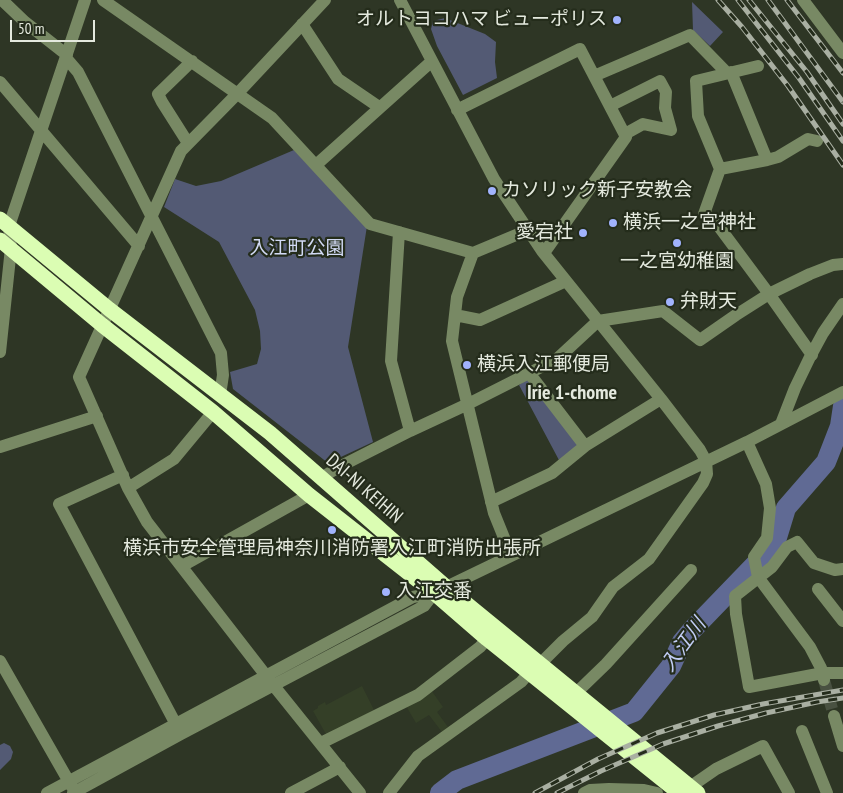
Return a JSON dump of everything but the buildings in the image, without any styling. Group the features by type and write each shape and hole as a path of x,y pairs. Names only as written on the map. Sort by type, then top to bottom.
{"highway":[{"name":"DAI-NI KEIHIN","path":"5,222 110,309 270,434 321,478 440,589 617,736 677,791"},
{"name":"DAI-NI KEIHIN","path":"5,244 102,325 213,412 309,495 440,589 487,639 576,693 591,714"}],"street":[{"path":"2,0 25,22 67,56 78,72 221,353 223,375 220,395"},
{"path":"0,352 5,222 42,130 85,0"},
{"path":"103,0 272,118 370,224 473,253 528,230"},
{"path":"325,0 181,151 79,377 128,488 147,522 265,675 360,793"},
{"path":"389,793 418,756 521,682 563,641 592,617 613,587 649,559 703,484 707,474 706,461 700,450 544,253 494,180 400,0"},
{"path":"803,0 843,52"},
{"path":"302,24 338,79 379,106"},
{"path":"594,76 690,35 729,73 767,160"},
{"path":"458,110 580,49 626,137 544,253"},
{"path":"188,143 158,94 192,61"},
{"path":"316,165 379,106 432,61"},
{"path":"758,66 696,81 698,116 720,170 704,214 714,220 770,294 812,355"},
{"path":"610,106 660,81 666,92 665,108 671,130 643,124 625,134"},
{"path":"0,82 139,246"},
{"path":"720,170 778,157 808,139 817,141"},
{"path":"399,232 391,361 410,431"},
{"path":"473,253 457,297 452,341 491,502 511,555"},
{"path":"321,478 339,466 557,360 598,321 663,311 700,340 770,294 810,274 843,264"},
{"path":"455,315 480,320 566,281"},
{"path":"781,424 795,388 823,333 843,304"},
{"path":"529,373 585,446"},
{"path":"47,793 73,790 178,729 265,675 413,597 440,589 746,442 843,392"},
{"path":"491,502 552,473 585,446 661,399"},
{"path":"128,488 174,459 213,412"},
{"path":"0,447 97,416"},
{"path":"746,442 766,484 770,508 767,538 754,557 758,577 810,647 824,677"},
{"path":"123,475 59,504 178,729"},
{"path":"182,566 309,495"},
{"path":"843,570 834,570 814,563 797,542 788,547 772,567 734,596 749,687 843,673"},
{"path":"576,693 606,664 691,570"},
{"path":"178,729 274,686 424,606 440,589"},
{"path":"818,589 843,621"},
{"path":"321,743 418,694 480,648 487,639"},
{"path":"0,663 73,790"},
{"path":"834,716 843,746"},
{"path":"802,731 827,793"},
{"path":"584,793 590,790 677,791 763,746 789,793"},
{"path":"290,793 340,767"}],"shaded area":[{"path":"362,686 374,710 327,736 313,711 325,702 326,705"},
{"path":"431,690 443,707 437,712 448,727 442,732 429,715 416,723 406,706"}],"green space":[{"path":"692,2 723,32 710,46 693,30"},
{"path":"445,18 485,34 496,42 495,62 497,78 463,95 437,46 431,29 433,21"},
{"name":"入江町公園","path":"294,150 367,226 348,347 373,442 328,463 233,389 230,372 257,364 261,349 260,331 255,310 219,242 164,207 175,179 196,186 221,181"},
{"path":"526,380 530,381 581,445 560,462 519,385"},
{"path":"4,743 10,746 13,752 11,759 0,770 0,745"}],"waterway":[{"name":"入江川","path":"440,793 457,780 634,712 671,666 682,642 692,630 775,544 786,508 826,462 840,426 843,406"}],"tunnel":[{"path":"824,680 834,716"}],"railway":[{"path":"718,0 742,27 788,86 843,165"},
{"path":"738,0 799,78 843,141"},
{"path":"749,0 807,72 843,124"},
{"path":"768,0 843,102"},
{"path":"787,0 843,73"},
{"path":"535,793 598,759 657,733 714,715 843,690"},
{"path":"557,793 601,771 663,744 766,713 843,698"}],"place":[{"name":"オルトヨコハマ ビューポリス","path":"617,20"},
{"name":"カソリック新子安教会","path":"492,191"},
{"name":"横浜一之宮神社","path":"613,223"},
{"name":"愛宕社","path":"583,233"},
{"name":"一之宮幼稚園","path":"677,243"},
{"name":"弁財天","path":"670,302"},
{"name":"横浜入江郵便局","path":"467,365"},
{"name":"横浜市安全管理局神奈川消防署入江町消防出張所","path":"332,530"},
{"name":"入江交番","path":"386,592"}],"district":[{"name":"Irie 1-chome","path":"572,393"}]}
